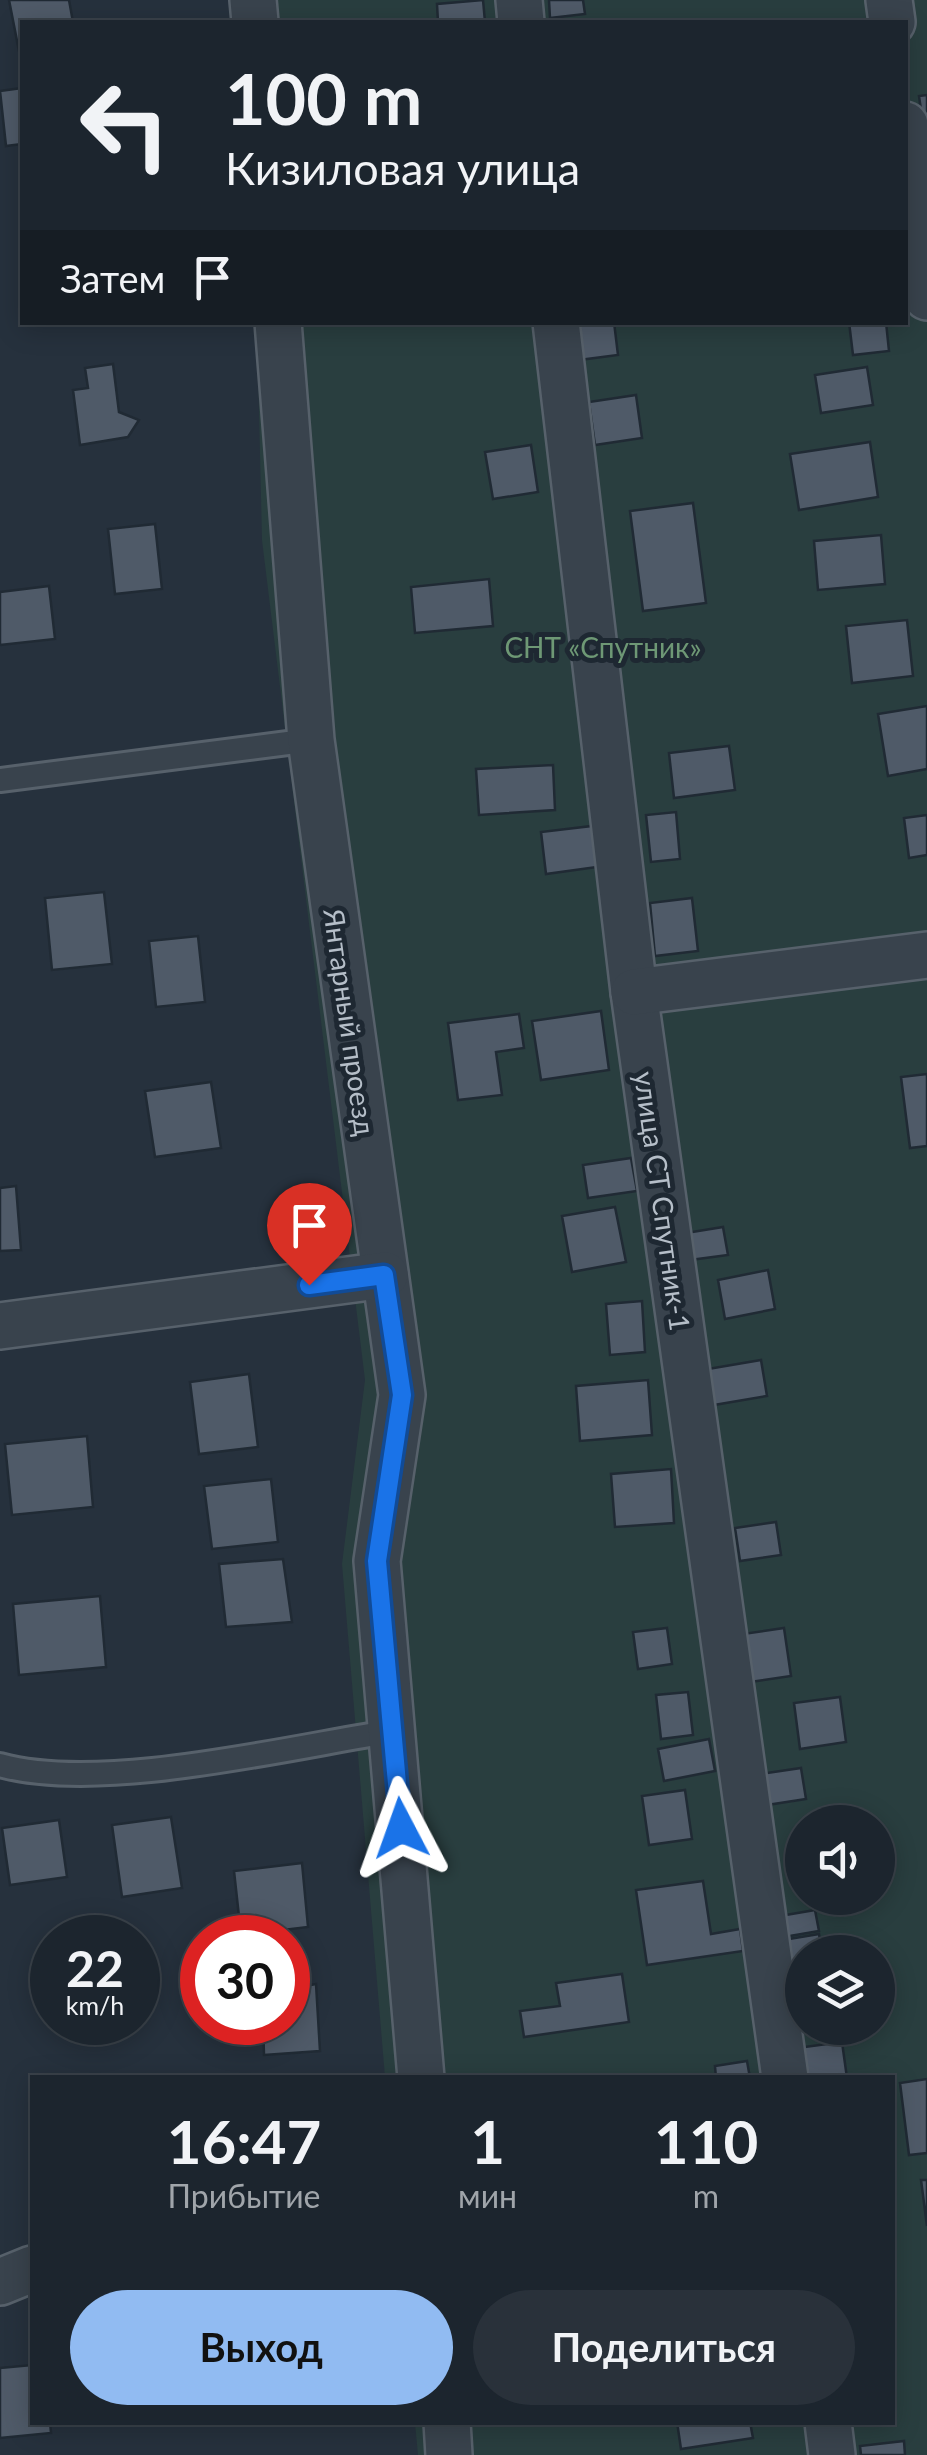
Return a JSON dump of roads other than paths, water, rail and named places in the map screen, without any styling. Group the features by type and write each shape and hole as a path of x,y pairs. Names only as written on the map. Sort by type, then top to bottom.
{"street":[{"path":"908,149 927,297"},
{"name":"Янтарный проезд","path":"278,325 311,740 402,1395 377,1561 421,2075"},
{"name":"улица СТ Спутник-1","path":"556,325 634,992 785,2075"},
{"path":"634,992 927,955"},
{"path":"0,1326 384,1275"},
{"path":"0,2282 30,2270"},
{"path":"447,2425 449,2455"},
{"path":"828,2425 832,2455"}],"lane":[{"path":"0,780 311,740"},
{"path":"0,1765 23,1772 146,1770 392,1731"}],"park label":[{"name":"СНТ «Спутник»","path":"603,647"}]}
